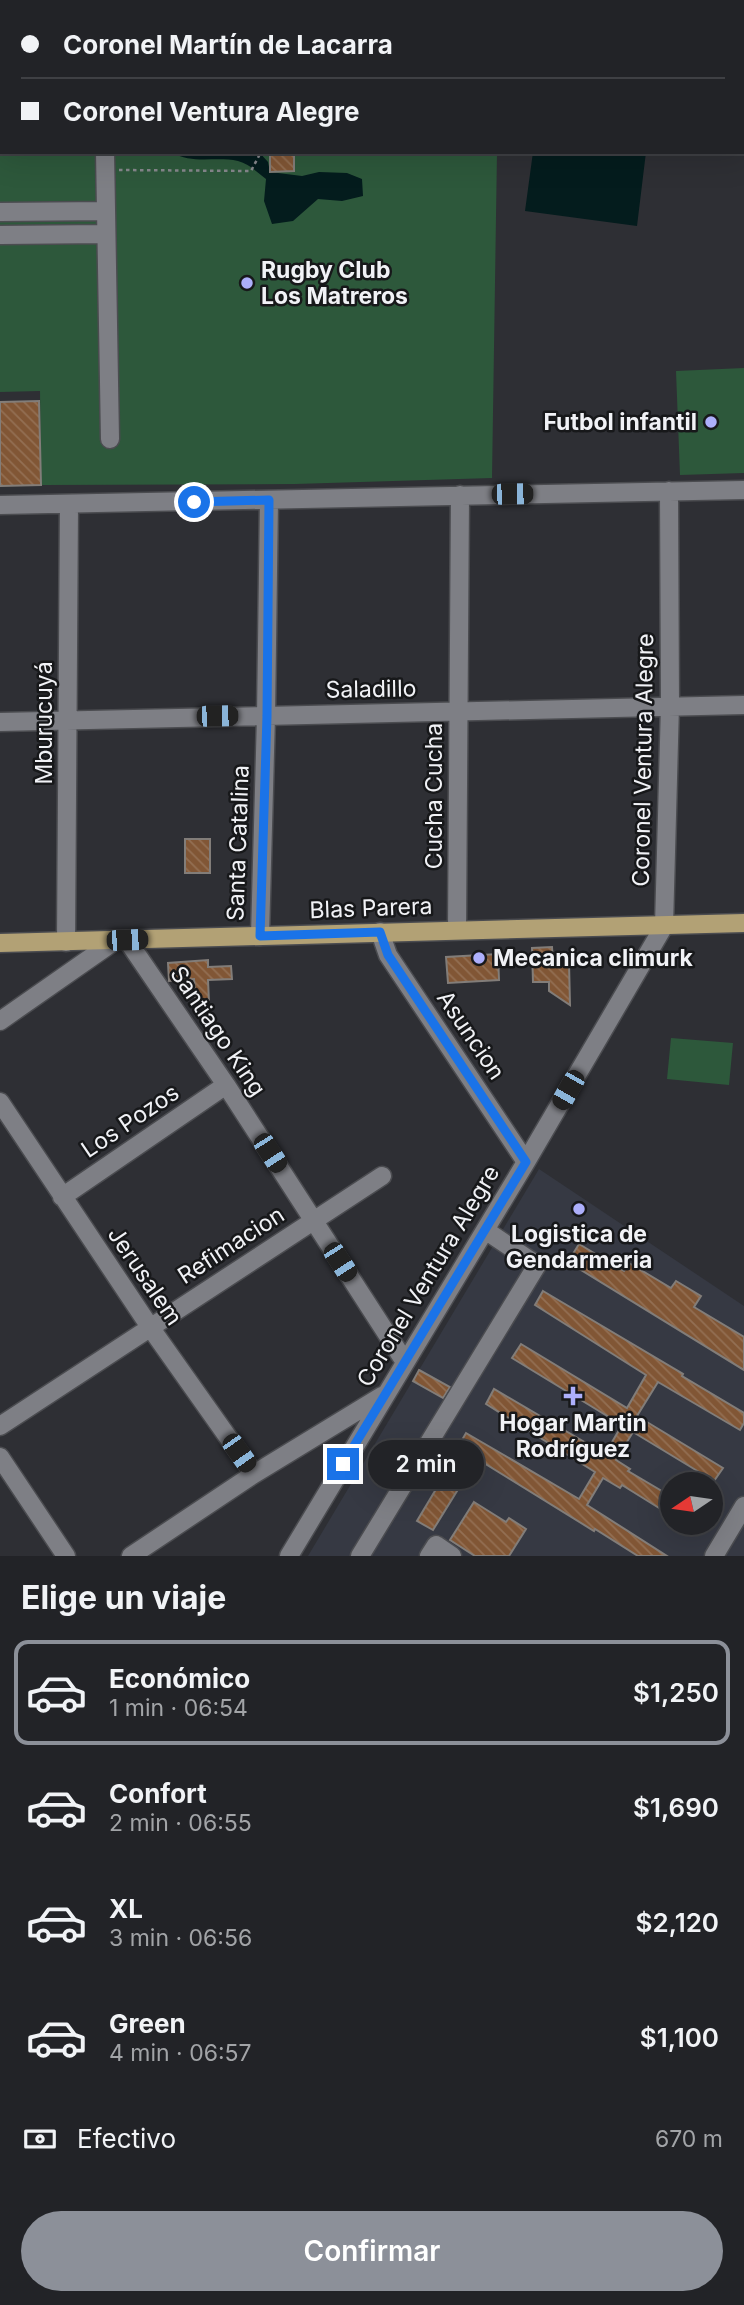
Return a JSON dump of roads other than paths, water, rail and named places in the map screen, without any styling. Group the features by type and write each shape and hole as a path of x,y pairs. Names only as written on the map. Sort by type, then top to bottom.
{"main road":[{"name":"Blas Parera","path":"0,943 744,923"}],"street":[{"path":"105,161 110,439"},
{"path":"0,212 105,211"},
{"path":"0,235 105,234"},
{"path":"0,505 744,490"},
{"name":"Coronel Ventura Alegre","path":"289,1556 526,1162 664,926 670,705 669,491"},
{"name":"Cucha Cucha","path":"457,930 460,495"},
{"name":"Santa Catalina","path":"260,936 267,716 269,500"},
{"name":"Mburucuyá","path":"66,942 69,504"},
{"name":"Saladillo","path":"0,722 744,705"},
{"name":"Asuncion","path":"380,932 388,955 526,1162"},
{"path":"0,1021 122,940"},
{"name":"Santiago King","path":"122,940 226,1085 405,1362"},
{"name":"Los Pozos","path":"62,1197 226,1085"},
{"name":"Jerusalem","path":"0,1102 150,1327 254,1474"},
{"name":"Refimacion","path":"0,1426 382,1176"},
{"path":"360,1556 537,1265 485,1230"},
{"path":"131,1556 254,1474 384,1395"},
{"path":"0,1457 65,1556"},
{"path":"714,1556 744,1506"},
{"path":"429,1556 436,1545 452,1556"}],"place":[{"name":"Rugby Club Los Matreros","path":"247,283"},
{"name":"Futbol infantil","path":"711,422"},
{"name":"Mecanica climurk","path":"479,958"},
{"name":"Logistica de Gendarmeria","path":"579,1209"},
{"name":"Hogar Martin Rodríguez","path":"573,1396"}]}
